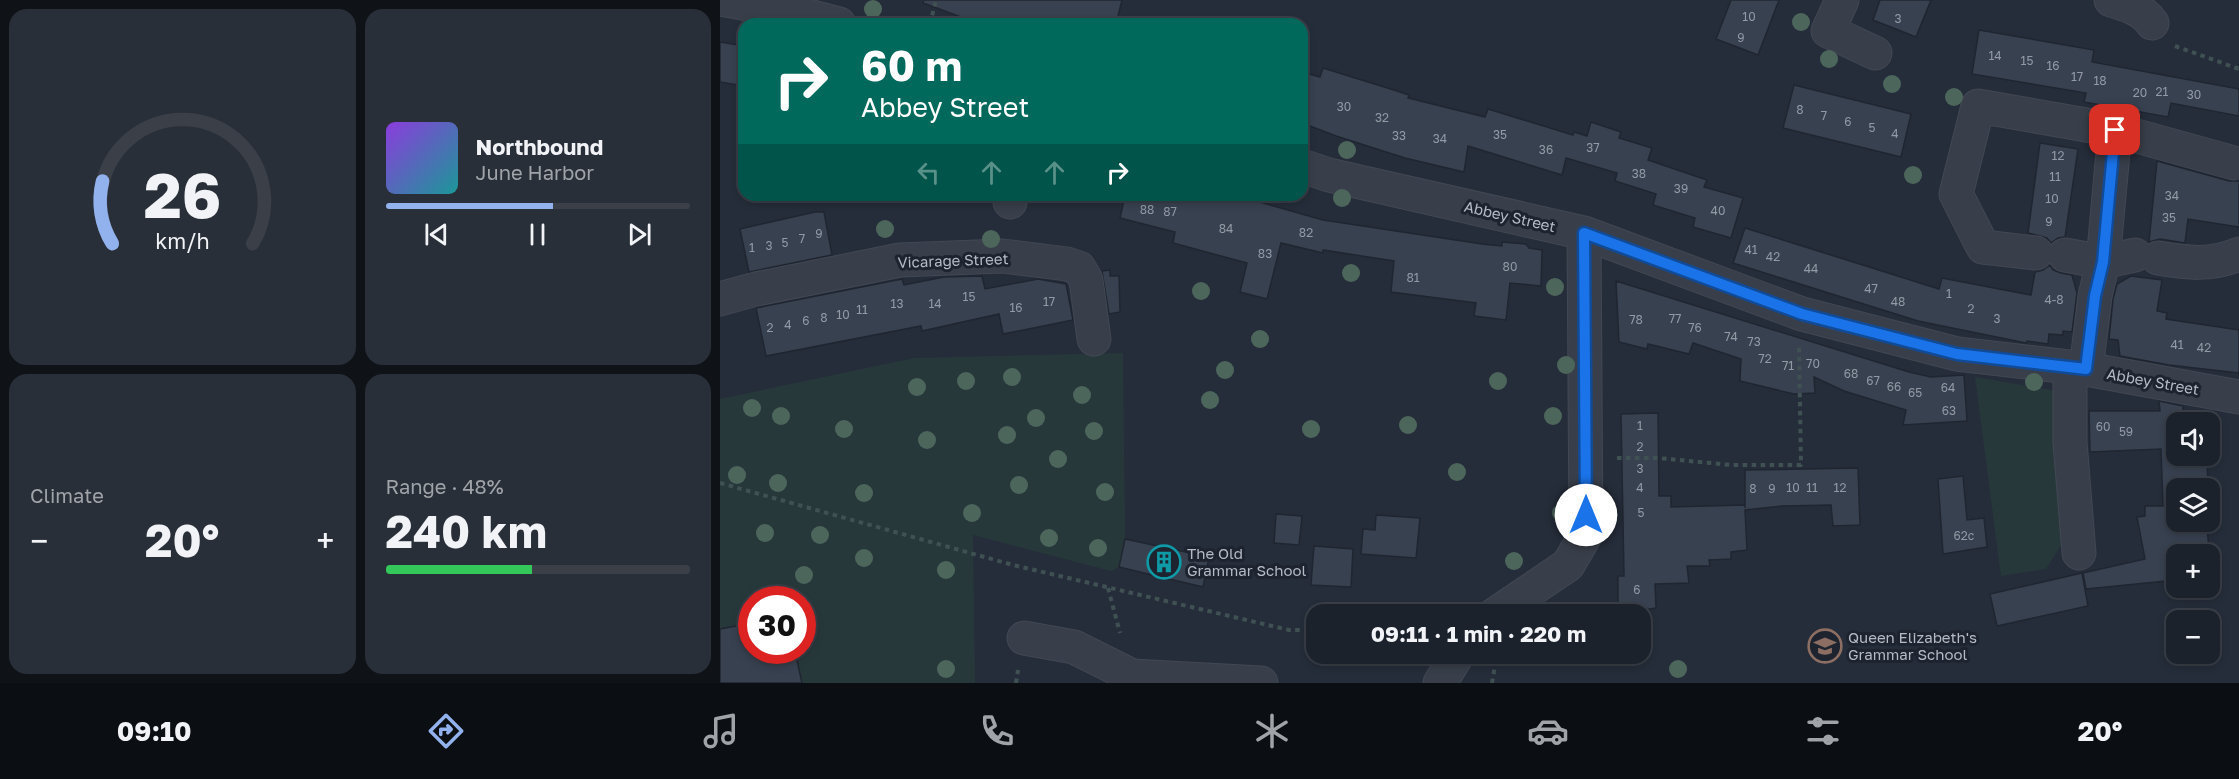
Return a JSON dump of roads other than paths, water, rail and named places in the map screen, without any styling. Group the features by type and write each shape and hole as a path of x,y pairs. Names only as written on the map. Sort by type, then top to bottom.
{"street":[{"path":"726,0 795,18"},
{"path":"1842,0 1828,31 1875,53"},
{"path":"2234,163 2115,130 1978,106 1956,194 1983,247 2103,262 2146,257 2195,264 2225,260 2239,254"},
{"path":"2079,553 2070,442 2078,368 2103,262 2115,130"},
{"name":"Abbey Street","path":"1308,168 1329,175 1584,233 1802,314 1957,354 2078,368 2239,397"},
{"path":"1510,604 1568,565 1586,534 1584,233"},
{"name":"Vicarage Street","path":"720,299 756,289 900,260 1002,256 1067,264 1079,268 1086,280 1094,339"},
{"path":"1024,638 1074,647 1132,676 1261,683"},
{"path":"1440,683 1452,664"}],"place":[{"name":"The Old Grammar School","path":"1164,562"},
{"name":"Queen Elizabeth's Grammar School","path":"1825,646"}]}
